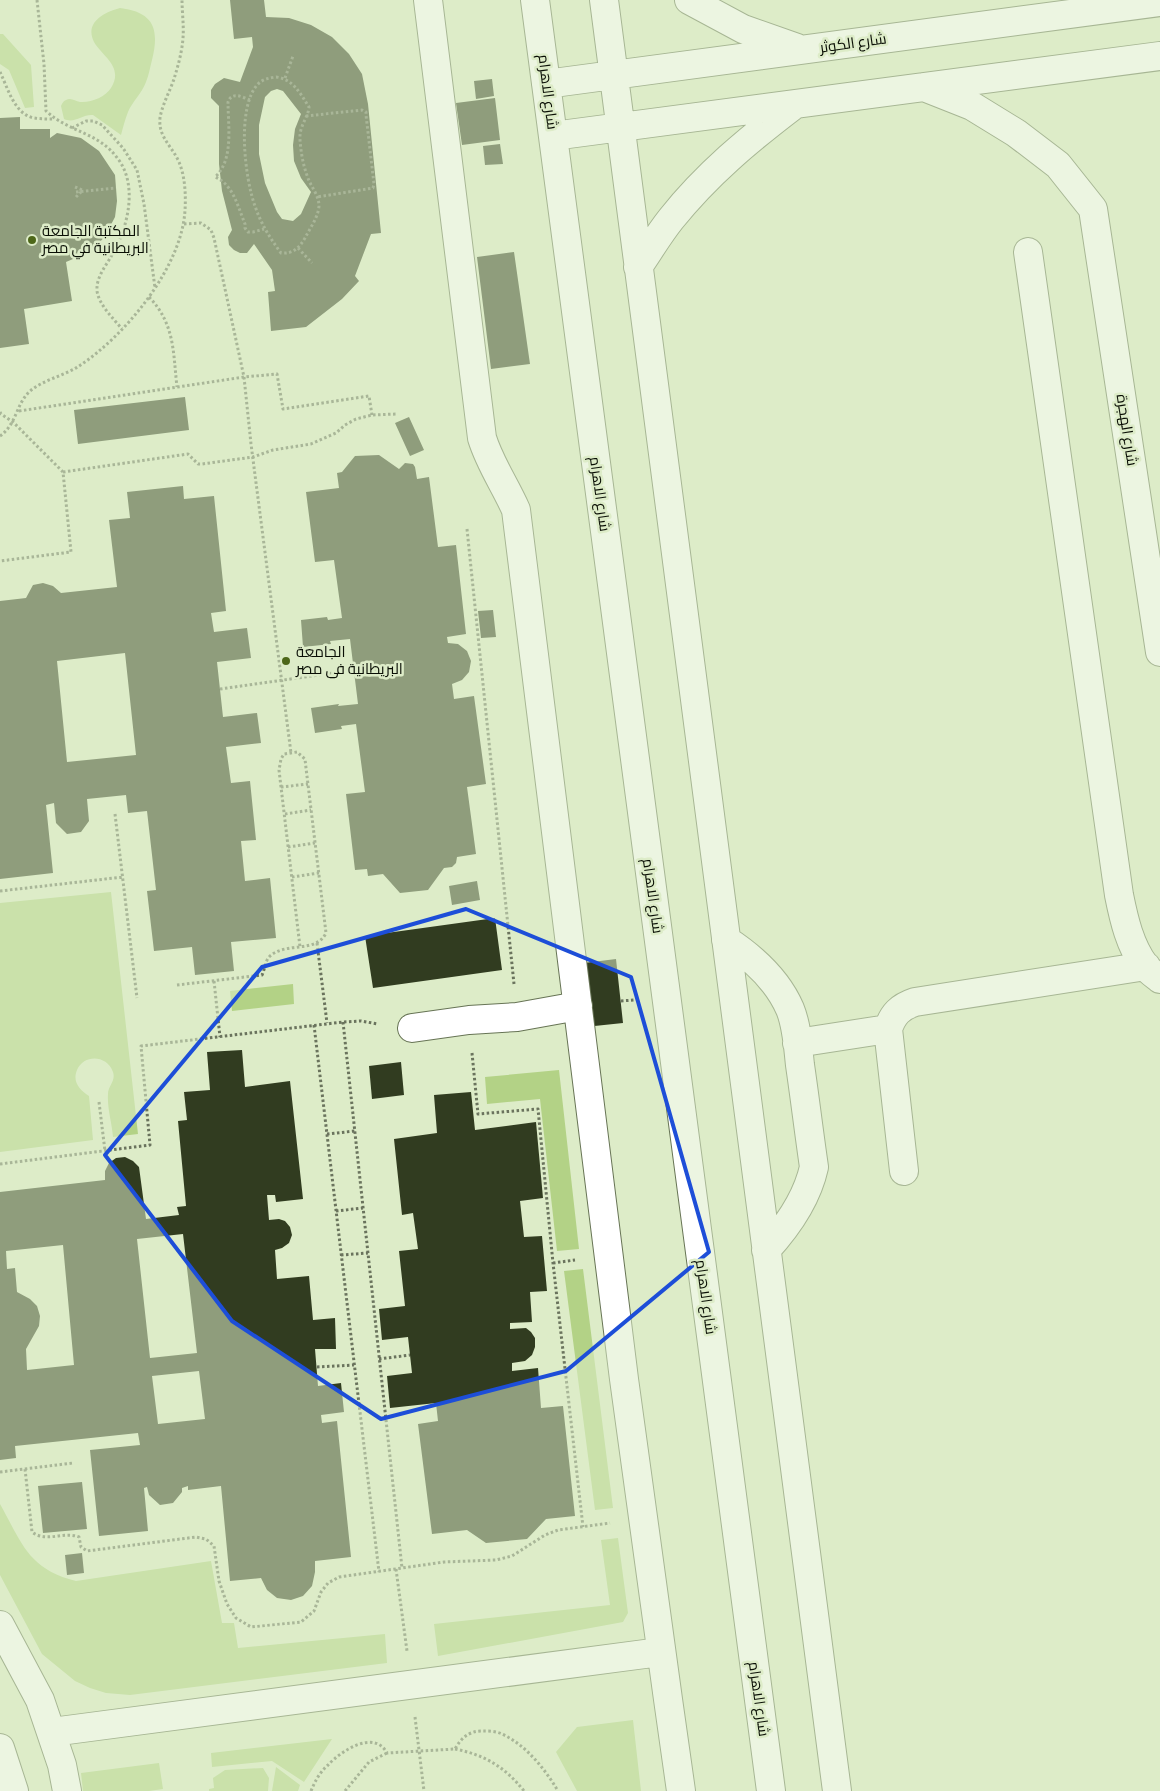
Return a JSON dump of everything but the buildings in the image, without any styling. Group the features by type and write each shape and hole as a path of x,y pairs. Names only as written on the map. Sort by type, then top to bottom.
{"street":[{"path":"428,0 482,438 495,472 505,486 516,510 624,1379 644,1519 660,1652 681,1791"},
{"name":"شارع الاهرام","path":"536,0 771,1791"},
{"path":"604,0 837,1791"},
{"path":"689,0 743,29 801,50"},
{"name":"شارع الكوثر","path":"546,84 1160,2"},
{"path":"553,136 1160,56"},
{"name":"شارع الهجرة","path":"924,87 972,106 1016,133 1058,165 1093,209 1160,652"},
{"path":"638,267 671,220 708,177 750,138 796,104"},
{"path":"904,1171 888,1029 891,1019 898,1011 906,1005 916,1002 1153,973 1133,944 1124,920 1119,895 1028,252"},
{"path":"726,940 748,954 766,973 782,994 790,1010 797,1043 814,1167 810,1185 793,1216 781,1234 766,1250"},
{"path":"412,1028 517,1016 578,1006"},
{"path":"797,1043 888,1029"},
{"path":"0,1625 40,1700 62,1765 67,1791"},
{"path":"52,1732 660,1652"},
{"path":"0,1748 14,1791"}],"path":[{"path":"37,0 44,64 46,111 55,119 99,140 120,160 126,173 129,200 124,227 114,253 98,280 97,292 101,303 122,329"},
{"path":"0,436 7,432 29,392 39,385 67,374 81,365 122,329 156,288 171,260 184,224 184,179 173,149 162,136 160,117 178,65 183,38 182,0"},
{"path":"285,78 293,56"},
{"path":"0,72 16,106 21,112 35,118 55,119"},
{"path":"267,78 285,78 292,83 309,107 300,134 303,163 319,205 316,218 298,248 292,252 281,253 264,229 254,205 246,176 244,145 246,114 258,84 267,78"},
{"path":"250,100 233,95 228,102 228,155 224,167 215,177 228,185 248,232 264,229"},
{"path":"306,116 362,110 366,112 373,188 317,197"},
{"path":"72,128 86,121 93,121 102,125 123,148 137,170 144,204 156,288"},
{"path":"75,186 82,191"},
{"path":"76,192 116,188"},
{"path":"76,197 82,191"},
{"path":"184,224 201,223 211,230 244,377 291,753"},
{"path":"298,248 312,263"},
{"path":"149,297 158,306 169,327 177,387"},
{"path":"19,411 244,377 277,374 283,409 369,396 372,415"},
{"path":"0,412 13,422 63,472 72,552 0,561"},
{"path":"63,472 188,454 198,464 253,456 273,450 311,444 336,433 356,419 372,415 397,414"},
{"path":"467,529 517,1016"},
{"path":"220,689 354,670"},
{"path":"177,985 262,975 267,960 271,955 283,949 300,947 317,943 323,939 326,933 308,784 304,759 297,752 284,754 279,764 300,947"},
{"path":"281,787 308,784"},
{"path":"285,814 311,810"},
{"path":"115,814 137,998"},
{"path":"288,847 315,843"},
{"path":"292,877 319,873"},
{"path":"0,891 123,877"},
{"path":"317,943 327,1023"},
{"path":"214,981 220,1037"},
{"path":"469,1020 478,1114 538,1108 554,1273 583,1527"},
{"path":"0,1164 150,1144 141,1046 327,1023 361,1021 377,1023 397,1029 412,1028"},
{"path":"343,1022 402,1568"},
{"path":"314,1025 379,1572"},
{"path":"99,1102 105,1151"},
{"path":"327,1134 355,1132"},
{"path":"336,1211 363,1208"},
{"path":"341,1254 368,1253"},
{"path":"380,1360 410,1356"},
{"path":"317,1367 354,1365"},
{"path":"0,1472 73,1463"},
{"path":"25,1469 32,1532 37,1536 73,1535 79,1537 81,1547 87,1551 196,1537 206,1539 214,1546 219,1581 231,1612 243,1624 252,1627 301,1622 314,1611 328,1583 339,1577 444,1562 496,1560 512,1556 545,1535 558,1530 644,1519"},
{"path":"396,1569 407,1656"},
{"path":"455,1749 460,1741 472,1733 486,1731 500,1733 519,1745 535,1760 550,1776 558,1791"},
{"path":"311,1791 327,1765 340,1754 355,1746 371,1742 380,1744 387,1753"},
{"path":"345,1791 369,1762 387,1753 455,1749 486,1759 510,1774 524,1791"},
{"path":"419,1751 424,1791"}],"highlighted area":[{"path":"466,909 631,977 709,1252 566,1371 381,1419 232,1321 105,1155 262,967"}],"green space":[{"path":"120,8 140,13 147,18 151,23 155,39 147,79 128,112 121,135 93,115 75,120 64,119 61,106 68,99 80,102 93,100 101,97 111,88 114,81 114,68 94,42 92,29 94,24 103,15"},
{"path":"0,34 3,34 31,65 34,107 25,108 9,70 0,64"},
{"path":"111,892 138,1134 113,1137 108,1091 114,1075 106,1062 90,1059 80,1065 76,1074 76,1082 89,1096 93,1140 0,1152 0,903"},
{"path":"293,984 294,1004 232,1011 230,991"},
{"path":"559,1070 579,1249 557,1251 540,1099 487,1104 485,1077"},
{"path":"583,1269 613,1508 595,1510 564,1271"},
{"path":"0,1504 28,1553 37,1562 60,1576 76,1581 211,1561 222,1623 234,1623 238,1648 385,1634 387,1663 130,1695 106,1693 90,1688 75,1681 42,1654 0,1575"},
{"path":"618,1538 628,1613 623,1622 438,1656 434,1624 610,1605 601,1540"},
{"path":"633,1720 641,1791 577,1791 556,1752 577,1727"},
{"path":"332,1739 304,1782 272,1761 212,1767 211,1753"},
{"path":"159,1763 163,1789 149,1791 83,1791 81,1773"},
{"path":"276,1767 300,1785 298,1791 272,1791"},
{"path":"263,1768 269,1778 268,1791 209,1791 209,1789 214,1788 213,1778 225,1770"}],"place":[{"name":"المكتبة الجامعة البريطانية في مصر","path":"32,240"},
{"name":"الجامعة البريطانية فى مصر","path":"286,661"}]}
